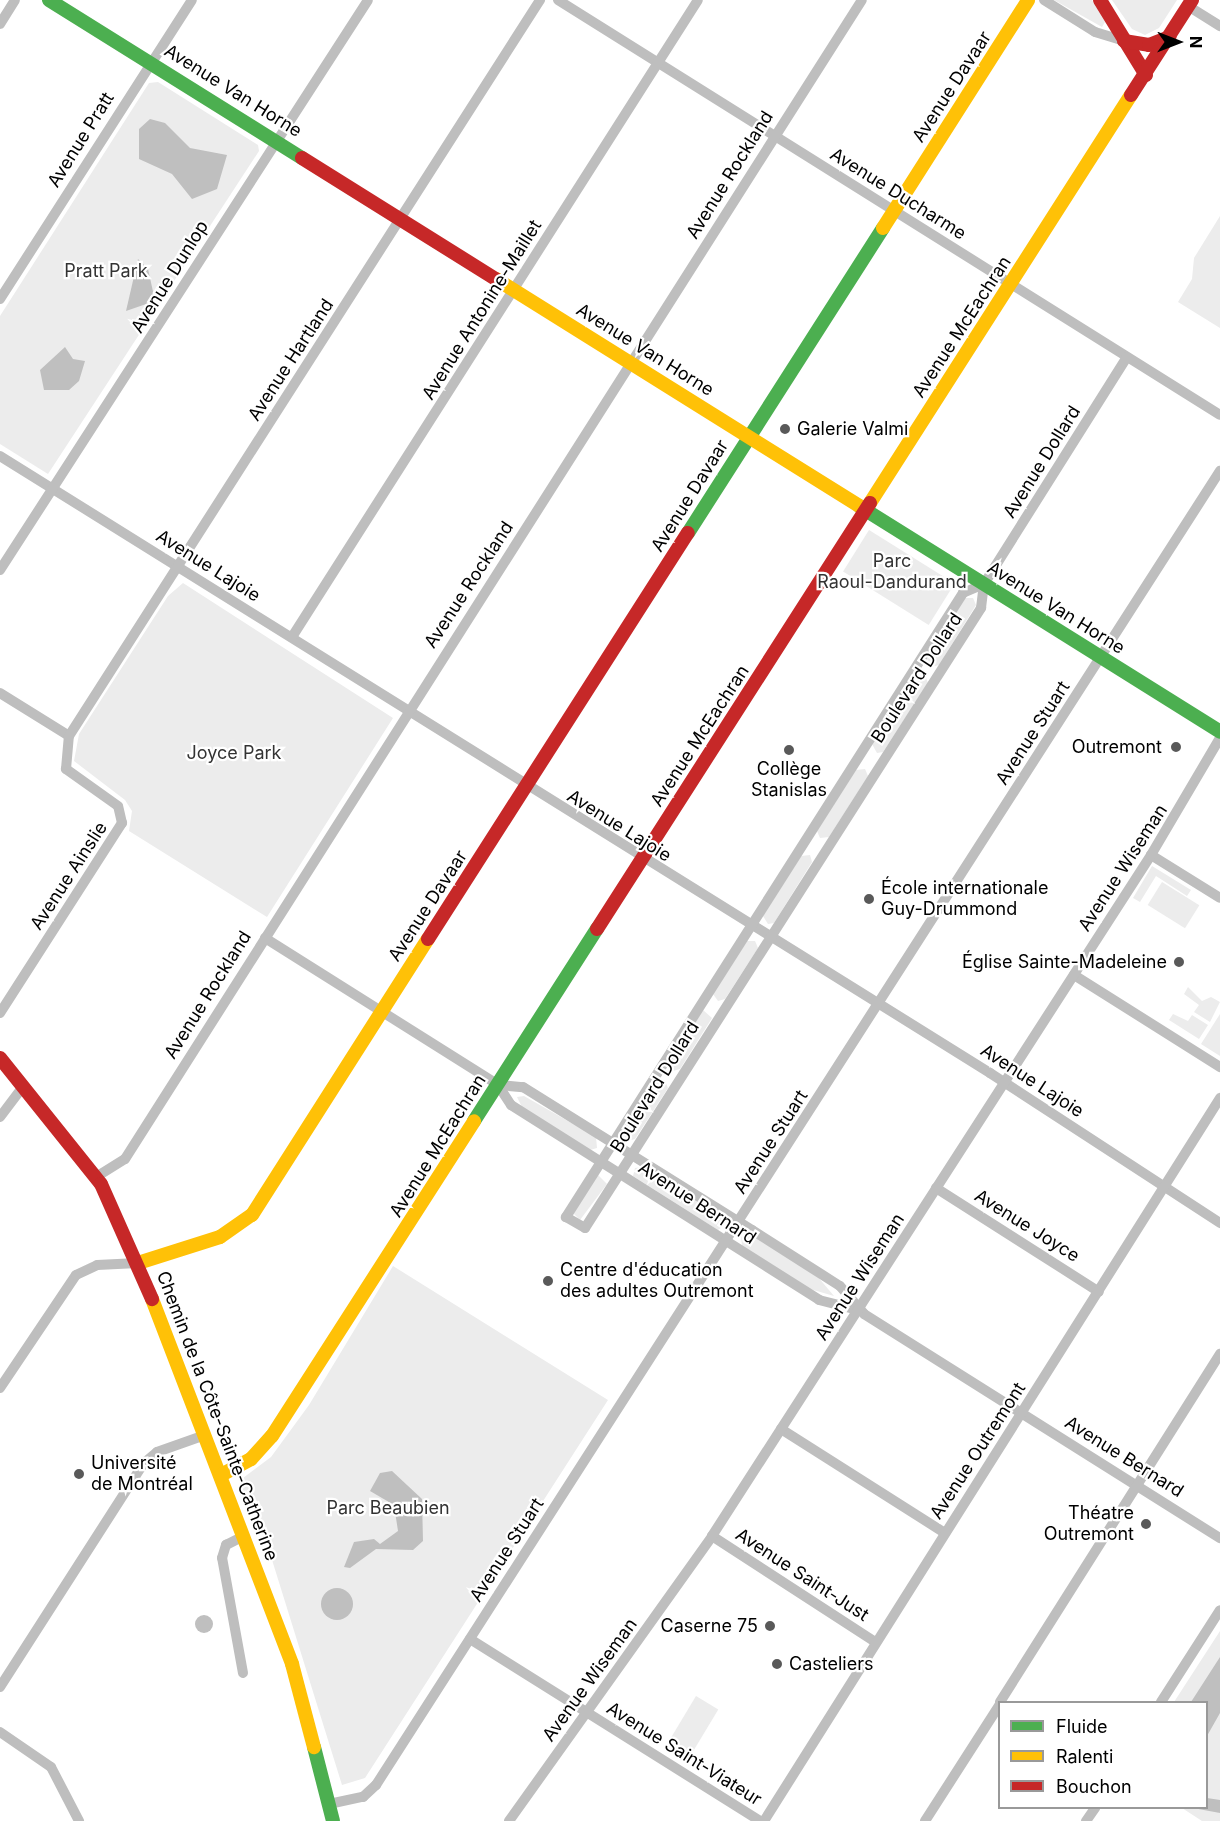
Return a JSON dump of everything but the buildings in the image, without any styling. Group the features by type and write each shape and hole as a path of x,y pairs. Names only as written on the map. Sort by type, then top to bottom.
{"street":[{"path":"0,24 15,0"},
{"name":"Avenue Van Horne","path":"49,0 153,62 1220,732"},
{"name":"Avenue Pratt","path":"0,299 192,0"},
{"name":"Avenue Dunlop","path":"0,570 368,0"},
{"name":"Avenue Hartland","path":"69,736 179,568 540,0"},
{"name":"Avenue Ducharme","path":"558,0 1220,415"},
{"name":"Avenue Antonine-Maillet","path":"292,637 698,0"},
{"name":"Avenue Rockland","path":"96,1177 122,1163 862,0"},
{"name":"Avenue Davaar","path":"138,1263 220,1236 249,1219 1028,0"},
{"path":"1044,0 1095,32 1124,41 1149,45 1170,37"},
{"path":"1100,0 1146,75"},
{"path":"1190,3 1220,26"},
{"name":"Avenue McEachran","path":"221,1475 266,1446 1190,3"},
{"name":"Avenue Dollard","path":"984,584 1127,357"},
{"name":"Avenue Lajoie","path":"0,456 292,637 642,860 1004,1083 1220,1223"},
{"name":"Avenue Stuart","path":"329,1804 372,1790 739,1223 1220,471"},
{"name":"Boulevard Dollard","path":"984,584 981,608 585,1228 566,1217 963,593 984,584"},
{"path":"0,693 69,736"},
{"name":"Avenue Ainslie","path":"0,1013 122,823 118,806 66,769 69,736"},
{"name":"Avenue Wiseman","path":"508,1821 712,1536 1151,855 1220,738"},
{"path":"1151,855 1220,898"},
{"path":"265,938 498,1084"},
{"path":"1074,975 1220,1067"},
{"name":"Chemin de la Côte-Sainte-Catherine","path":"0,1058 96,1177 138,1263 221,1475 300,1687 333,1821"},
{"name":"Avenue Bernard","path":"498,1084 523,1087 840,1286 858,1310"},
{"name":"Avenue Bernard","path":"498,1084 511,1105 819,1300 858,1310 1220,1538"},
{"path":"0,1117 23,1087"},
{"name":"Avenue Outremont","path":"762,1821 1220,1098"},
{"name":"Avenue Joyce","path":"936,1188 1099,1292"},
{"path":"0,1388 76,1275 97,1265 138,1263"},
{"path":"1001,1701 1220,1354"},
{"path":"782,1429 945,1533"},
{"path":"0,1687 144,1463 157,1452 205,1435"},
{"path":"243,1673 222,1558 226,1545 244,1536"},
{"name":"Avenue Saint-Just","path":"712,1536 875,1642"},
{"path":"1162,1701 1220,1610"},
{"name":"Avenue Saint-Viateur","path":"470,1639 762,1821"},
{"path":"925,1821 998,1706"},
{"path":"0,1732 51,1767 79,1821"}],"green space":[{"path":"1054,0 1092,0 1105,22 1102,27"},
{"path":"1112,0 1177,0 1159,28 1145,35 1132,29"},
{"name":"Pratt Park","path":"158,82 258,145 259,151 48,474 0,444 0,316 149,83"},
{"path":"1220,216 1220,328 1178,302 1192,279 1194,258"},
{"name":"Parc Raoul-Dandurand","path":"869,530 955,584 929,625 843,572"},
{"name":"Joyce Park","path":"183,583 393,718 267,917 129,831 132,811 125,800 74,761 79,734 168,596"},
{"path":"965,598 973,598 976,605 939,665 931,667 927,659"},
{"path":"925,675 928,683 883,752 877,753 872,744 916,676"},
{"path":"865,769 868,776 829,837 820,838 817,831 856,770"},
{"path":"810,855 812,862 774,923 768,924 763,916 801,856"},
{"path":"1152,866 1191,890 1187,896 1156,876 1140,902 1133,898"},
{"path":"1162,882 1199,905 1185,928 1148,905"},
{"path":"747,941 755,941 758,948 725,999 718,1001 713,994"},
{"path":"1188,987 1202,1001 1211,997 1220,1002 1210,1022 1194,1012 1199,1005 1184,994"},
{"path":"703,1010 712,1018 680,1069 673,1071 668,1066"},
{"path":"1173,1014 1188,1021 1192,1015 1208,1025 1199,1039 1169,1020"},
{"path":"1220,1014 1220,1056 1201,1044"},
{"path":"665,1081 668,1088 635,1139 628,1141 623,1134 656,1082"},
{"path":"524,1096 596,1137 597,1148 590,1150 522,1107 517,1097"},
{"path":"643,1167 724,1219 724,1226 718,1230 633,1176 635,1168"},
{"path":"598,1175 607,1184 580,1220 573,1213"},
{"path":"750,1234 818,1277 834,1296 810,1289 742,1246 741,1236"},
{"name":"Parc Beaubien","path":"393,1266 608,1400 365,1778 342,1785 268,1547 239,1481 271,1457 309,1405"},
{"path":"1220,1631 1220,1821 1202,1821 1184,1809 1208,1809 1208,1701 1175,1701"},
{"path":"696,1696 718,1709 690,1757 668,1743"}],"shaded area":[{"path":"150,119 165,123 190,148 227,155 217,189 192,199 172,174 139,159 139,129"},
{"path":"138,259 148,269 154,296 152,302 126,311"},
{"path":"65,347 73,359 85,361 79,381 69,390 44,390 40,370"},
{"path":"392,1471 422,1499 423,1541 413,1550 376,1549 350,1568 344,1567 354,1542 374,1539 380,1544 398,1531 394,1505 370,1491 380,1473"},
{"path":"337,1588 349,1592 353,1604 349,1616 337,1620 325,1616 321,1604 325,1592"},
{"path":"200,1615 208,1615 213,1620 211,1631 200,1633 195,1628 195,1620"},
{"path":"1220,1657 1220,1713 1208,1734 1208,1701 1192,1701"},
{"path":"1208,1798 1220,1800 1220,1813 1198,1809 1208,1809"}],"traffic: fast":[{"path":"49,0 302,158"},
{"path":"688,533 883,228"},
{"path":"859,506 1220,732"},
{"path":"474,1121 597,929"},
{"path":"314,1747 333,1821"}],"traffic: slow":[{"path":"883,228 1028,0"},
{"path":"870,503 1131,95"},
{"path":"496,279 859,506"},
{"path":"138,1263 220,1237 252,1215 428,939"},
{"path":"221,1475 251,1459 272,1436 474,1121"},
{"path":"152,1299 292,1664 314,1747"}],"traffic: jam":[{"path":"1100,0 1146,75"},
{"path":"1131,95 1192,0"},
{"path":"1124,41 1149,45 1170,37"},
{"path":"302,158 496,279"},
{"path":"597,929 870,503"},
{"path":"428,939 688,533"},
{"path":"0,1058 101,1184 152,1299"}],"place":[{"name":"Galerie Valmi","path":"785,429"},
{"name":"Outremont","path":"1176,747"},
{"name":"Collège Stanislas","path":"789,750"},
{"name":"École internationale Guy-Drummond","path":"869,899"},
{"name":"Église Sainte-Madeleine","path":"1179,962"},
{"name":"Centre d'éducation des adultes Outremont","path":"548,1281"},
{"name":"Université de Montréal","path":"79,1474"},
{"name":"Théatre Outremont","path":"1146,1524"},
{"name":"Caserne 75","path":"770,1626"},
{"name":"Casteliers","path":"777,1664"}]}
